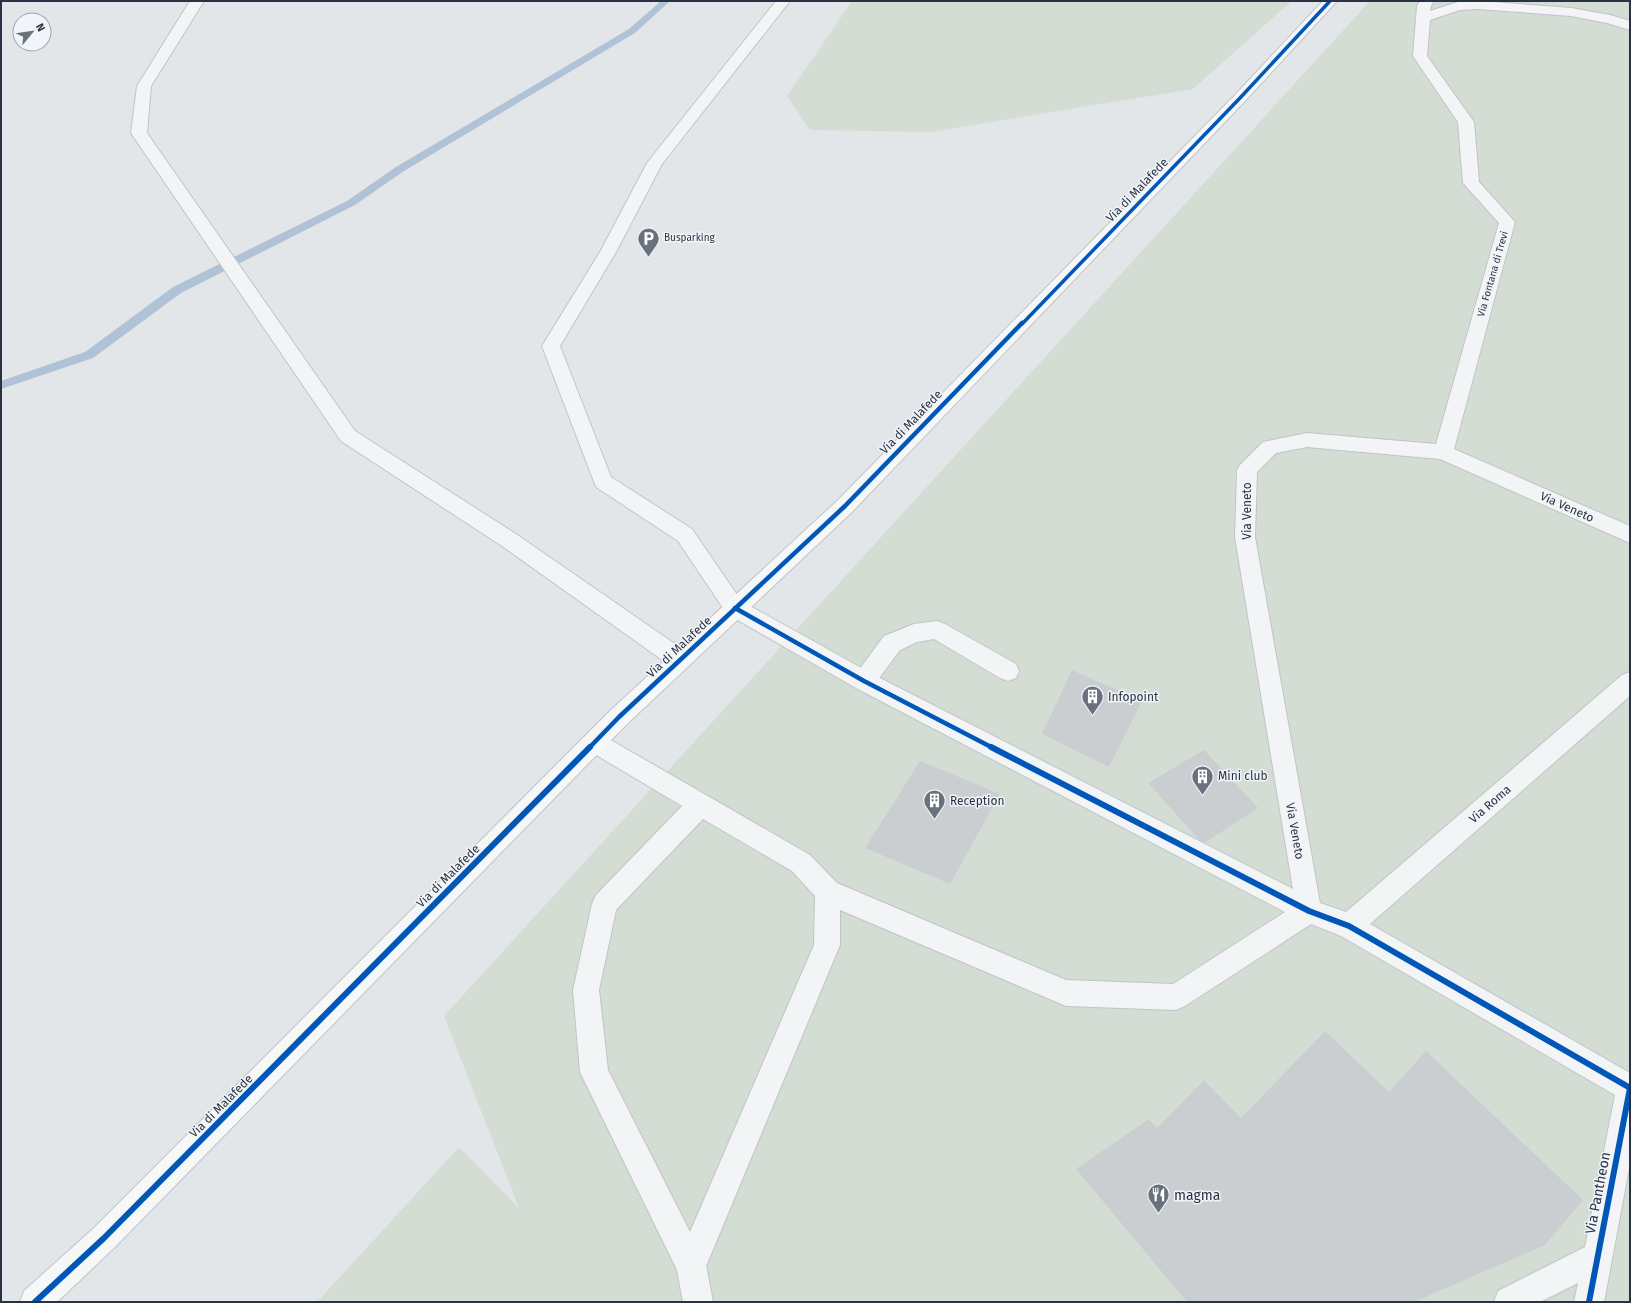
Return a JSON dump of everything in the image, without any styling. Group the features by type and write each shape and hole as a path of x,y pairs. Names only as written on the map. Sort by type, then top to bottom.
{"street":[{"path":"197,1 144,86 139,133 348,436 509,540 680,660"},
{"path":"783,1 655,163 608,252 551,346 603,482 685,535 735,608 864,681 1308,910 1349,926 1630,1088"},
{"name":"Via di Malafede","path":"35,1302 109,1232 594,742 850,500 1240,98 1330,1"},
{"name":"Via Fontana di Trevi","path":"1427,1 1424,6 1420,56 1466,122 1471,183 1507,222 1443,452"},
{"path":"1423,18 1458,6 1478,5 1571,12 1610,19 1630,26"},
{"name":"Via Veneto","path":"1308,910 1245,537 1247,470 1270,447 1307,440 1443,452 1630,535"},
{"path":"864,681 892,643 914,633 937,630 1008,671"},
{"name":"Via Roma","path":"1349,926 1630,682"},
{"path":"594,742 801,864 828,892 1066,993 1176,997 1308,910"},
{"path":"698,1302 691,1265 594,1072 586,990 605,904 701,804"},
{"path":"691,1265 827,945 828,892"},
{"name":"Via Pantheon","path":"1589,1302 1630,1088"},
{"path":"1509,1302 1598,1256"}],"shaded area":[{"path":"852,1 1292,1 1193,89 931,132 810,130 787,96"},
{"path":"1370,1 1630,1 1630,1302 317,1302 459,1147 519,1208 444,1016"}],"building":[{"name":"Infopoint","path":"1072,670 1142,701 1109,767 1042,734"},
{"name":"Mini club","path":"1204,750 1258,808 1203,844 1148,783"},
{"name":"Reception","path":"920,761 1000,794 950,884 865,848"},
{"path":"1325,1031 1389,1092 1426,1051 1583,1200 1545,1245 1414,1302 1187,1302 1076,1169 1149,1119 1157,1128 1204,1080 1241,1118"}],"waterway":[{"path":"1,385 89,355 177,290 351,203 400,169 632,31 666,1"}],"cycle path":[{"path":"35,1302 104,1238 619,717 845,506 1240,98 1330,1"},
{"path":"735,608 864,681 1309,911 1349,926 1630,1088 1589,1302"}],"place":[{"name":"Busparking","path":"649,258"},
{"name":"Infopoint","path":"1092,716"},
{"name":"Mini club","path":"1203,796"},
{"name":"Reception","path":"934,820"},
{"name":"magma","path":"1158,1214"}]}
